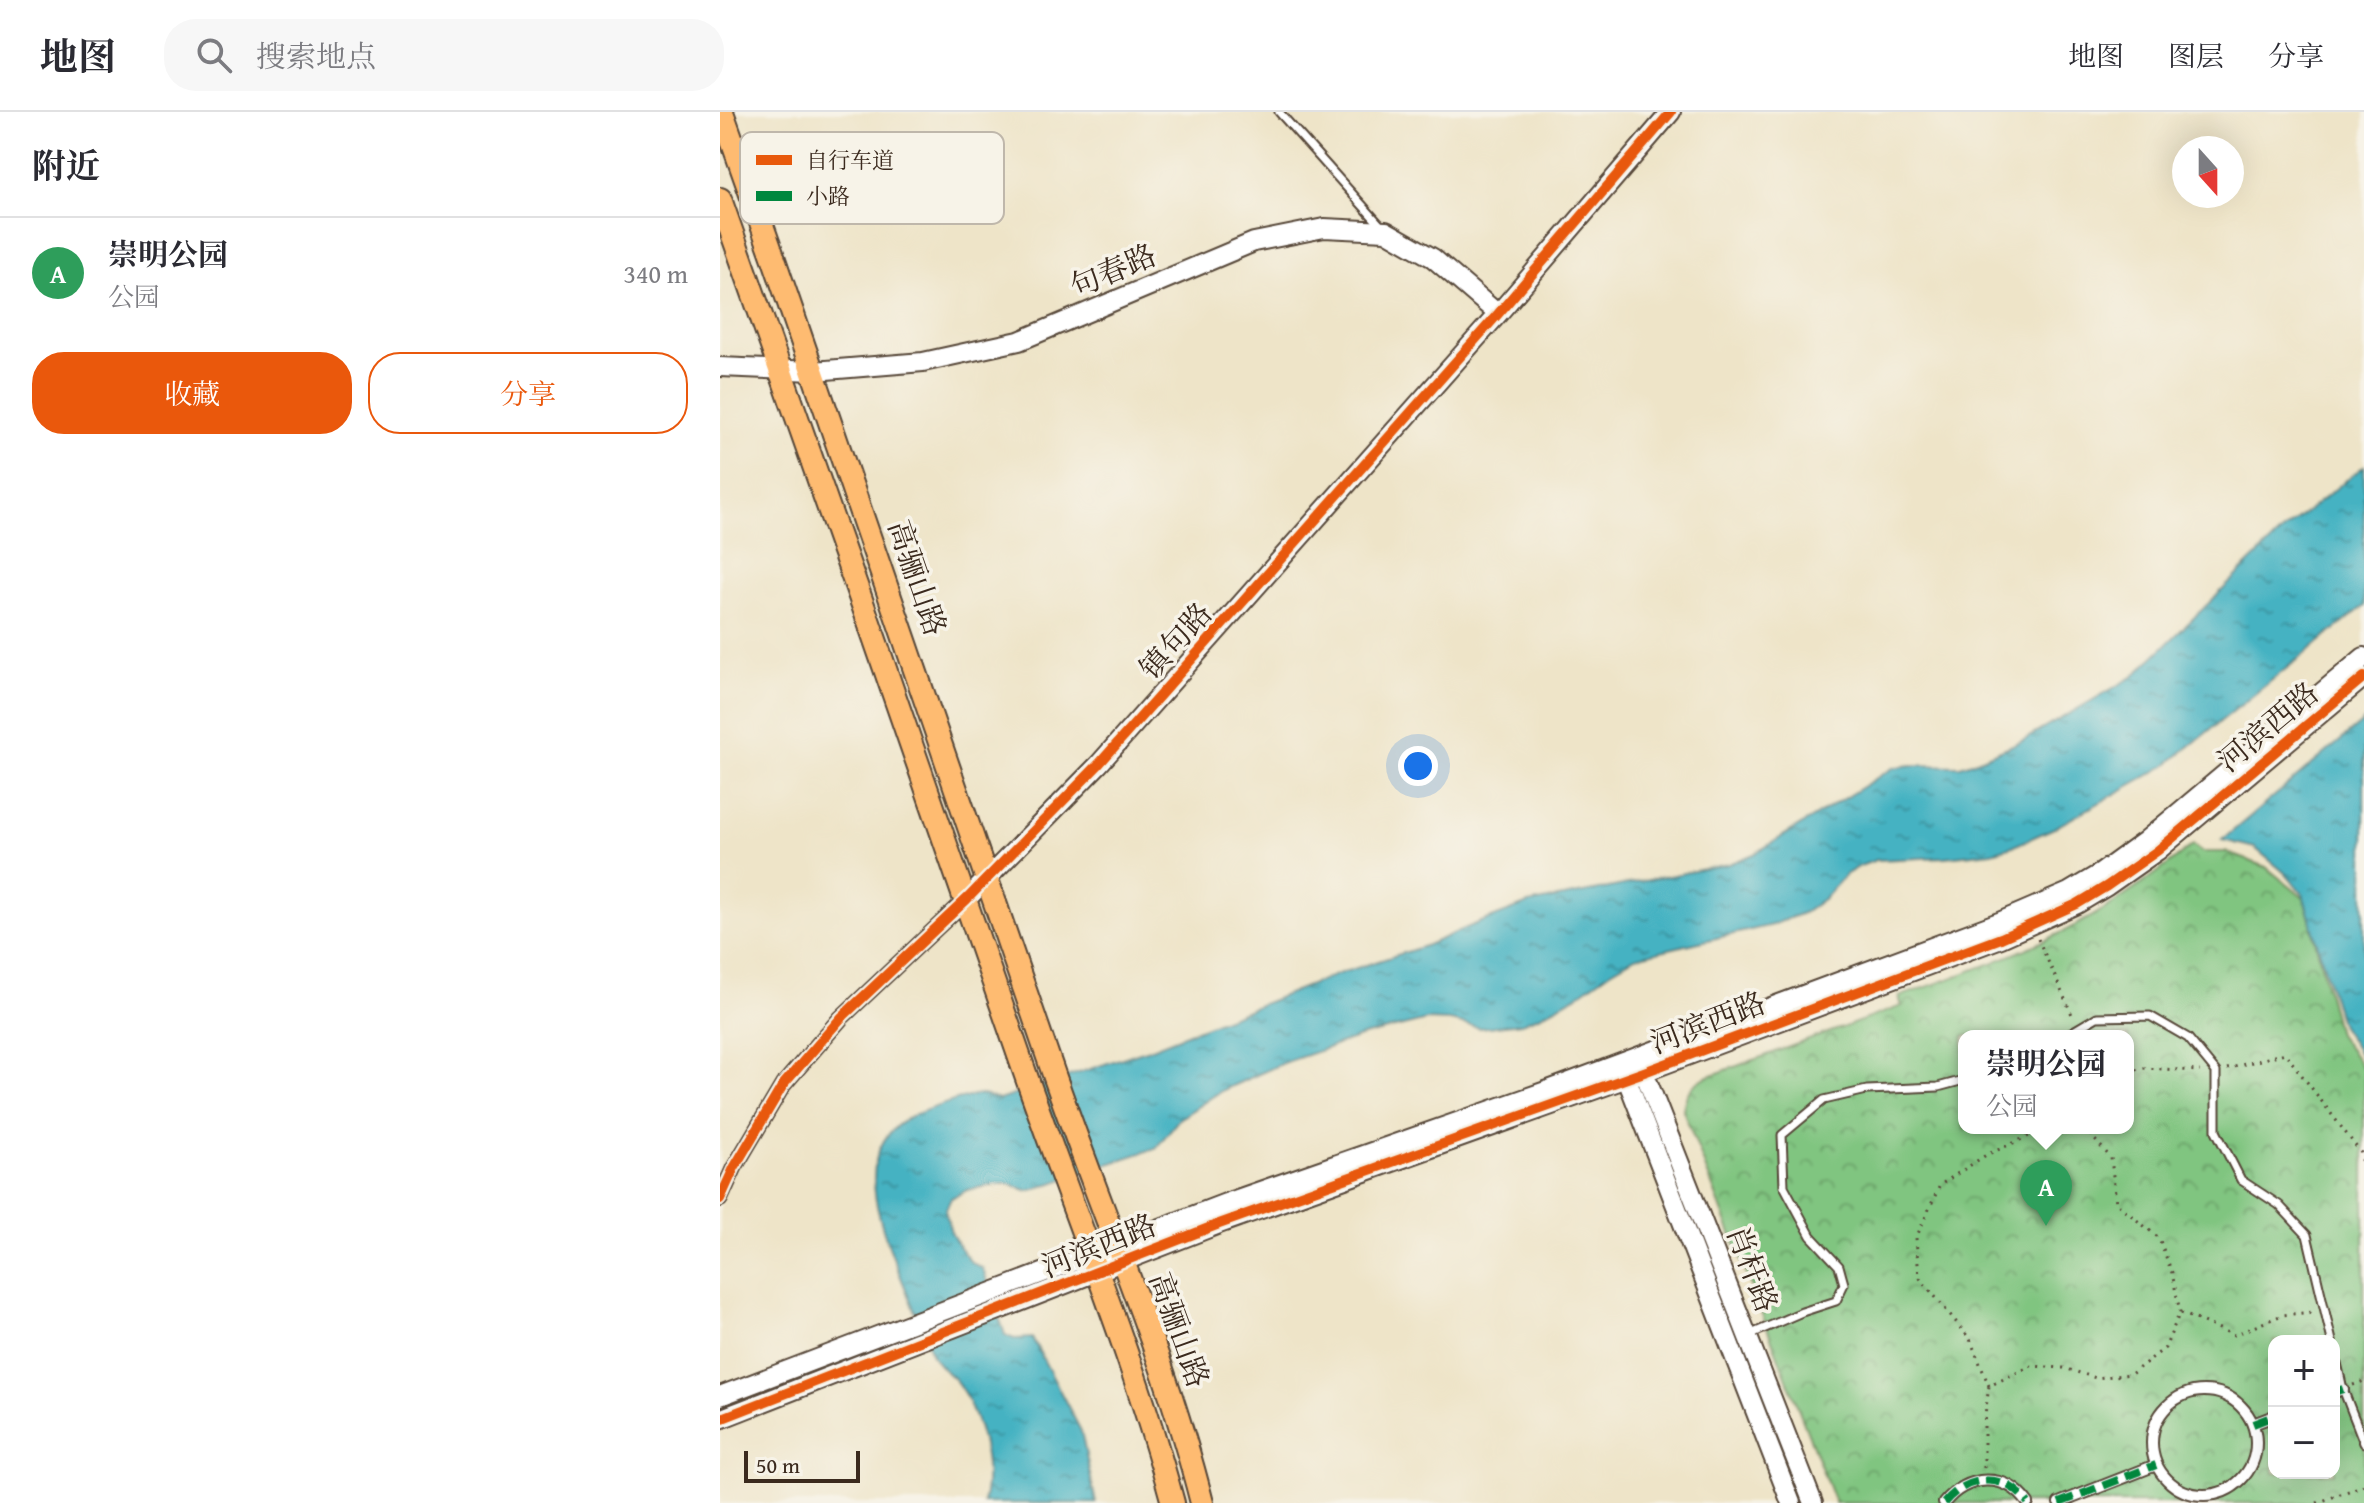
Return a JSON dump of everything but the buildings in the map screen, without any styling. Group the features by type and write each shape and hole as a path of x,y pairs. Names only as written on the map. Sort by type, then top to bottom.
{"main road":[{"name":"高骊山路","path":"722,112 740,163"},
{"name":"高骊山路","path":"720,199 967,899 1025,1073 1095,1262 1173,1503"},
{"name":"高骊山路","path":"762,224 1091,1180 1176,1409 1202,1503"}],"street":[{"name":"镇句路","path":"720,1199 734,1168 783,1085 841,1018 967,899 1099,764 1498,314 1671,112"},
{"name":"句春路","path":"720,367 814,371 923,362 1019,341 1254,242 1324,228 1386,231 1433,258 1498,314"},
{"name":"河滨西路","path":"720,1396 1000,1289 1219,1224 1632,1067 2069,892 2145,841 2364,657"},
{"name":"河滨西路","path":"1632,1067 2001,938 2097,892 2157,851 2364,677"},
{"name":"肖杆路","path":"1632,1067 1747,1335 1813,1503"},
{"name":"肖杆路","path":"1632,1067 1791,1503"},
{"name":"河滨西路","path":"720,1419 1009,1308 1095,1262"},
{"path":"2195,1391 2213,1391 2230,1397 2244,1408 2253,1424 2257,1442 2254,1459 2246,1474 2234,1486 2219,1493 2202,1495 2186,1492 2171,1484 2156,1465 2151,1441 2154,1424 2163,1409 2177,1397 2195,1391"},
{"path":"2253,1424 2268,1418"},
{"path":"2059,1503 2156,1465"},
{"path":"1944,1503 1955,1490 1984,1480 2014,1488 2028,1503"}],"lane":[{"path":"1279,112 1386,231"},
{"path":"2074,1030 2097,1017 2150,1016 2188,1038 2216,1072 2216,1131 2241,1180 2279,1205 2307,1235 2330,1335"},
{"path":"1747,1335 1836,1301 1844,1284 1839,1266 1811,1236 1784,1186 1782,1135 1824,1100 1867,1090 1938,1087 1958,1082"},
{"path":"2340,1392 2364,1443"}],"path":[{"path":"2032,924 2078,1027"},
{"path":"2134,1070 2143,1068 2216,1072 2285,1053 2361,1153 2364,1172"},
{"path":"1984,1480 1984,1423 1989,1386 1970,1339 1919,1277 1916,1238 1940,1185 1986,1155 2033,1134"},
{"path":"1989,1386 2031,1366 2064,1368 2096,1378 2131,1374 2165,1348 2180,1312 2172,1273 2159,1238 2116,1203 2111,1158 2090,1134"},
{"path":"2180,1312 2234,1335 2282,1315 2324,1311"},
{"path":"2317,1503 2364,1485"}],"green space":[{"path":"2193,845 2202,852 2226,852 2266,867 2305,899 2338,1034 2364,1069 2364,1503 1835,1503 1683,1110 1687,1095 1704,1078 1902,1006 1899,997 2033,946 2107,907"}],"water":[{"path":"2364,466 2364,606 2165,766 2054,828 1992,852 1876,860 1845,875 1824,898 1805,912 1772,925 1635,957 1576,996 1521,1023 1480,1028 1450,1021 1427,1020 1363,1036 1283,1063 1221,1091 1179,1119 1156,1148 1029,1191 1010,1184 998,1184 967,1190 951,1198 945,1211 951,1232 971,1262 983,1269 1005,1335 1014,1339 1032,1338 1081,1431 1096,1503 983,1503 986,1467 976,1419 954,1378 931,1353 880,1220 874,1170 880,1148 893,1129 916,1114 948,1103 981,1095 999,1100 1146,1050 1338,974 1425,946 1528,904 1729,864 1754,854 1893,768 1911,765 1960,766 2022,741 2134,676 2284,530"},
{"path":"2364,721 2364,1061 2341,1026 2303,894 2285,873 2255,848 2222,840"}],"marked path":[{"path":"2253,1424 2268,1418"},
{"path":"2059,1503 2156,1465"},
{"path":"1944,1503 1964,1487 1986,1480 2008,1486 2028,1503"}],"cycle path":[{"path":"720,1199 734,1168 783,1085 841,1018 967,899 1099,764 1498,314 1671,112"},
{"path":"720,1419 1219,1224 1644,1072 2001,938 2077,904 2157,851 2364,677"}],"place":[{"name":"崇明公园","path":"2046,1226"}]}
